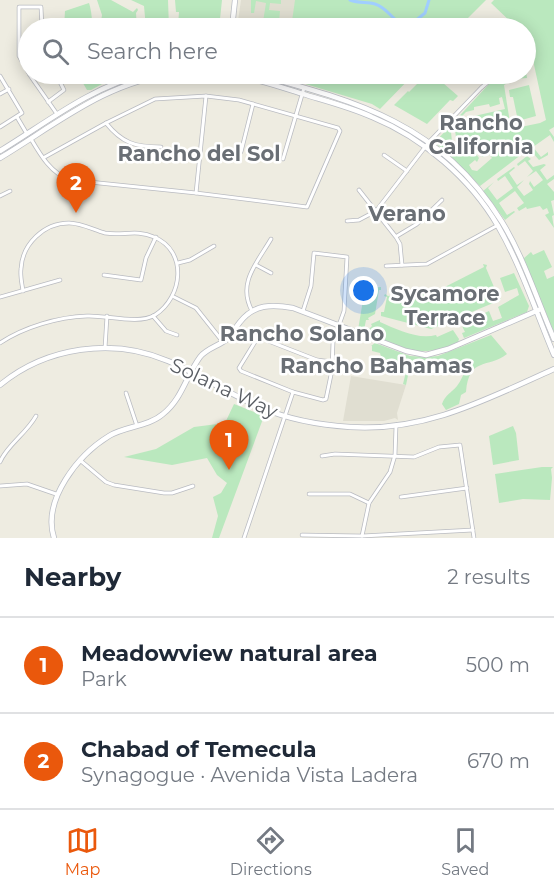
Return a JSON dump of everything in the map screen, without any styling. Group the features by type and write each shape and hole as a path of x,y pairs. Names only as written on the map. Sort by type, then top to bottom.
{"street":[{"path":"233,18 235,0"},
{"path":"19,18 19,7 41,7 42,18"},
{"path":"0,76 22,113 0,127"},
{"path":"36,84 57,115"},
{"path":"48,102 64,90 61,84"},
{"path":"0,158 57,115 115,84"},
{"path":"0,151 110,92 132,84"},
{"path":"269,84 379,120 427,145"},
{"path":"290,84 373,110 406,127 473,184 515,248 554,355"},
{"path":"347,221 359,220 376,211 427,145 485,84"},
{"path":"283,159 304,88"},
{"path":"0,94 9,89"},
{"path":"17,117 29,137 43,158 53,171 70,180 307,207 338,138 338,128 253,104 206,96 155,99 43,158"},
{"path":"196,193 206,96"},
{"path":"241,152 243,135 253,104"},
{"path":"106,123 121,140 144,146 161,147"},
{"path":"384,155 407,171"},
{"path":"359,190 400,244 402,266"},
{"path":"0,196 10,191"},
{"path":"396,237 417,224 442,200"},
{"path":"0,343 51,322 88,316 133,319 153,316 174,297 178,263 170,249 156,237 136,232 107,233 70,223 47,228 39,233 25,250 21,267 23,291"},
{"path":"386,266 427,264 500,224"},
{"path":"104,275 141,280 146,258 156,237"},
{"path":"252,311 247,302 245,289 271,239"},
{"path":"178,263 203,254 214,246"},
{"path":"302,312 311,286 314,254 348,257 345,299 333,342 333,362 328,396 323,400 293,392 241,371 239,368 258,337 317,360 333,362"},
{"path":"256,265 271,273"},
{"path":"0,297 60,280"},
{"path":"174,297 196,308 223,342"},
{"path":"54,538 52,510 56,494 81,461 109,436 162,416 175,402 204,352 223,342 252,311 269,305 279,305 406,351 426,355 448,349 539,310"},
{"path":"539,310 554,339"},
{"path":"105,348 107,316"},
{"path":"153,316 166,331 177,335"},
{"name":"Solana Way","path":"0,385 22,369 49,358 87,349 131,350 150,355 191,372 236,396 286,416 318,424 350,427 396,426 430,420 452,413 554,369"},
{"path":"243,538 293,392"},
{"path":"126,393 137,426"},
{"path":"0,462 7,450 31,425 36,416"},
{"path":"362,537 369,503 390,472 395,455 396,426"},
{"path":"322,456 335,454 414,457 439,447 460,445 474,538"},
{"path":"81,461 106,482 114,485 164,493 172,493 193,486"},
{"path":"0,486 27,484 56,494"},
{"path":"401,497 467,489"},
{"path":"309,494 350,494 369,503"},
{"path":"302,535 362,537 472,530"},
{"path":"434,533 434,538"}],"shaded area":[{"path":"241,0 317,0 330,18 238,18"},
{"path":"351,376 406,385 397,413 398,420 395,418 384,421 343,421"}],"green space":[{"path":"97,0 111,0 133,12 137,8 138,10 136,18 102,18"},
{"path":"131,0 168,0 169,18 145,18 144,6"},
{"path":"175,0 222,0 220,18 179,18 179,12 176,12"},
{"path":"251,0 281,0 281,4 270,3 269,10 280,11 279,18 264,18 266,3 256,1 254,13 251,13"},
{"path":"295,0 486,0 468,18 292,18"},
{"path":"494,0 554,0 554,127 549,130 554,137 554,142 550,135 533,147 541,157 548,152 548,155 539,160 532,152 526,151 480,186 437,144 437,140 448,128 452,142 457,146 452,151 456,155 461,150 467,156 476,154 479,158 477,162 475,160 469,165 472,170 477,171 492,158 489,154 482,157 480,152 483,154 490,150 491,152 496,151 497,148 500,157 505,155 500,142 470,150 461,142 462,139 456,137 455,130 470,117 505,109 502,97 499,98 500,104 490,107 489,104 474,107 474,110 466,112 450,126 489,84 506,84 504,85 511,129 546,120 536,74 536,18 507,18 491,3"},
{"path":"89,3 91,18 65,18 65,11"},
{"path":"84,84 102,84 91,90 87,90"},
{"path":"305,84 404,84 380,109 372,104"},
{"path":"417,84 444,84 458,96 453,101 450,100 427,124 394,105"},
{"path":"529,85 536,116 518,121 513,97 510,97 509,90"},
{"path":"527,156 531,159 528,161 533,167 546,165 540,170 547,180 554,175 554,179 547,184 554,192 554,200 551,201 554,228 545,215 549,213 547,208 543,210 540,206 527,209 526,207 519,211 517,208 524,203 515,191 499,203 507,215 515,212 505,220 483,191 494,182 488,188 497,200 513,188 505,176 498,181 497,179 514,167 509,173 517,185 524,180 517,187 524,196 533,190 529,184 530,181 534,187 543,180 536,171 527,177 533,171 525,161 518,166 517,164"},
{"path":"544,250 552,267 544,271 547,279 554,276 554,332 523,259 531,252 533,255"},
{"path":"483,264 487,265 486,268 499,299 501,298 499,302 431,329 381,316 387,297 384,296 385,294 388,296 439,290 484,267"},
{"path":"514,273 529,306 527,312 464,338 462,333 465,332 462,326 475,321 474,318 489,311 493,321 502,318 498,307 519,295 517,288 505,292 500,278"},
{"path":"381,287 375,314 366,320 364,330 358,330 365,288"},
{"path":"380,320 400,331 422,336 436,335 437,337 453,330 459,339 458,342 433,350 413,350 369,334 371,324"},
{"path":"491,335 507,354 475,368 468,381 466,392 461,395 459,404 446,410 442,404 443,401 458,384 467,369 466,365 410,366 406,385 403,384 407,368 386,364 380,353 372,351 371,346 375,343 410,356 428,357 438,356"},
{"path":"234,404 264,416 219,538 212,538 218,516 213,497 221,493 227,483 217,475 207,458 172,465 124,457 156,449 194,427 225,423"},
{"path":"513,426 519,460 493,465 489,436"},
{"path":"553,467 551,469 550,500 523,499 499,503 495,474"}],"waterway":[{"path":"350,0 380,6 394,18"},
{"path":"419,18 425,13 429,0"}],"place":[{"name":"Chabad of Temecula","path":"76,213"},
{"name":"Meadowview natural area","path":"229,470"}],"district":[{"name":"Rancho California","path":"481,135"},
{"name":"Rancho del Sol","path":"199,154"},
{"name":"Verano","path":"407,214"},
{"name":"Sycamore Terrace","path":"445,306"},
{"name":"Rancho Solano","path":"302,334"},
{"name":"Rancho Bahamas","path":"376,366"}]}
